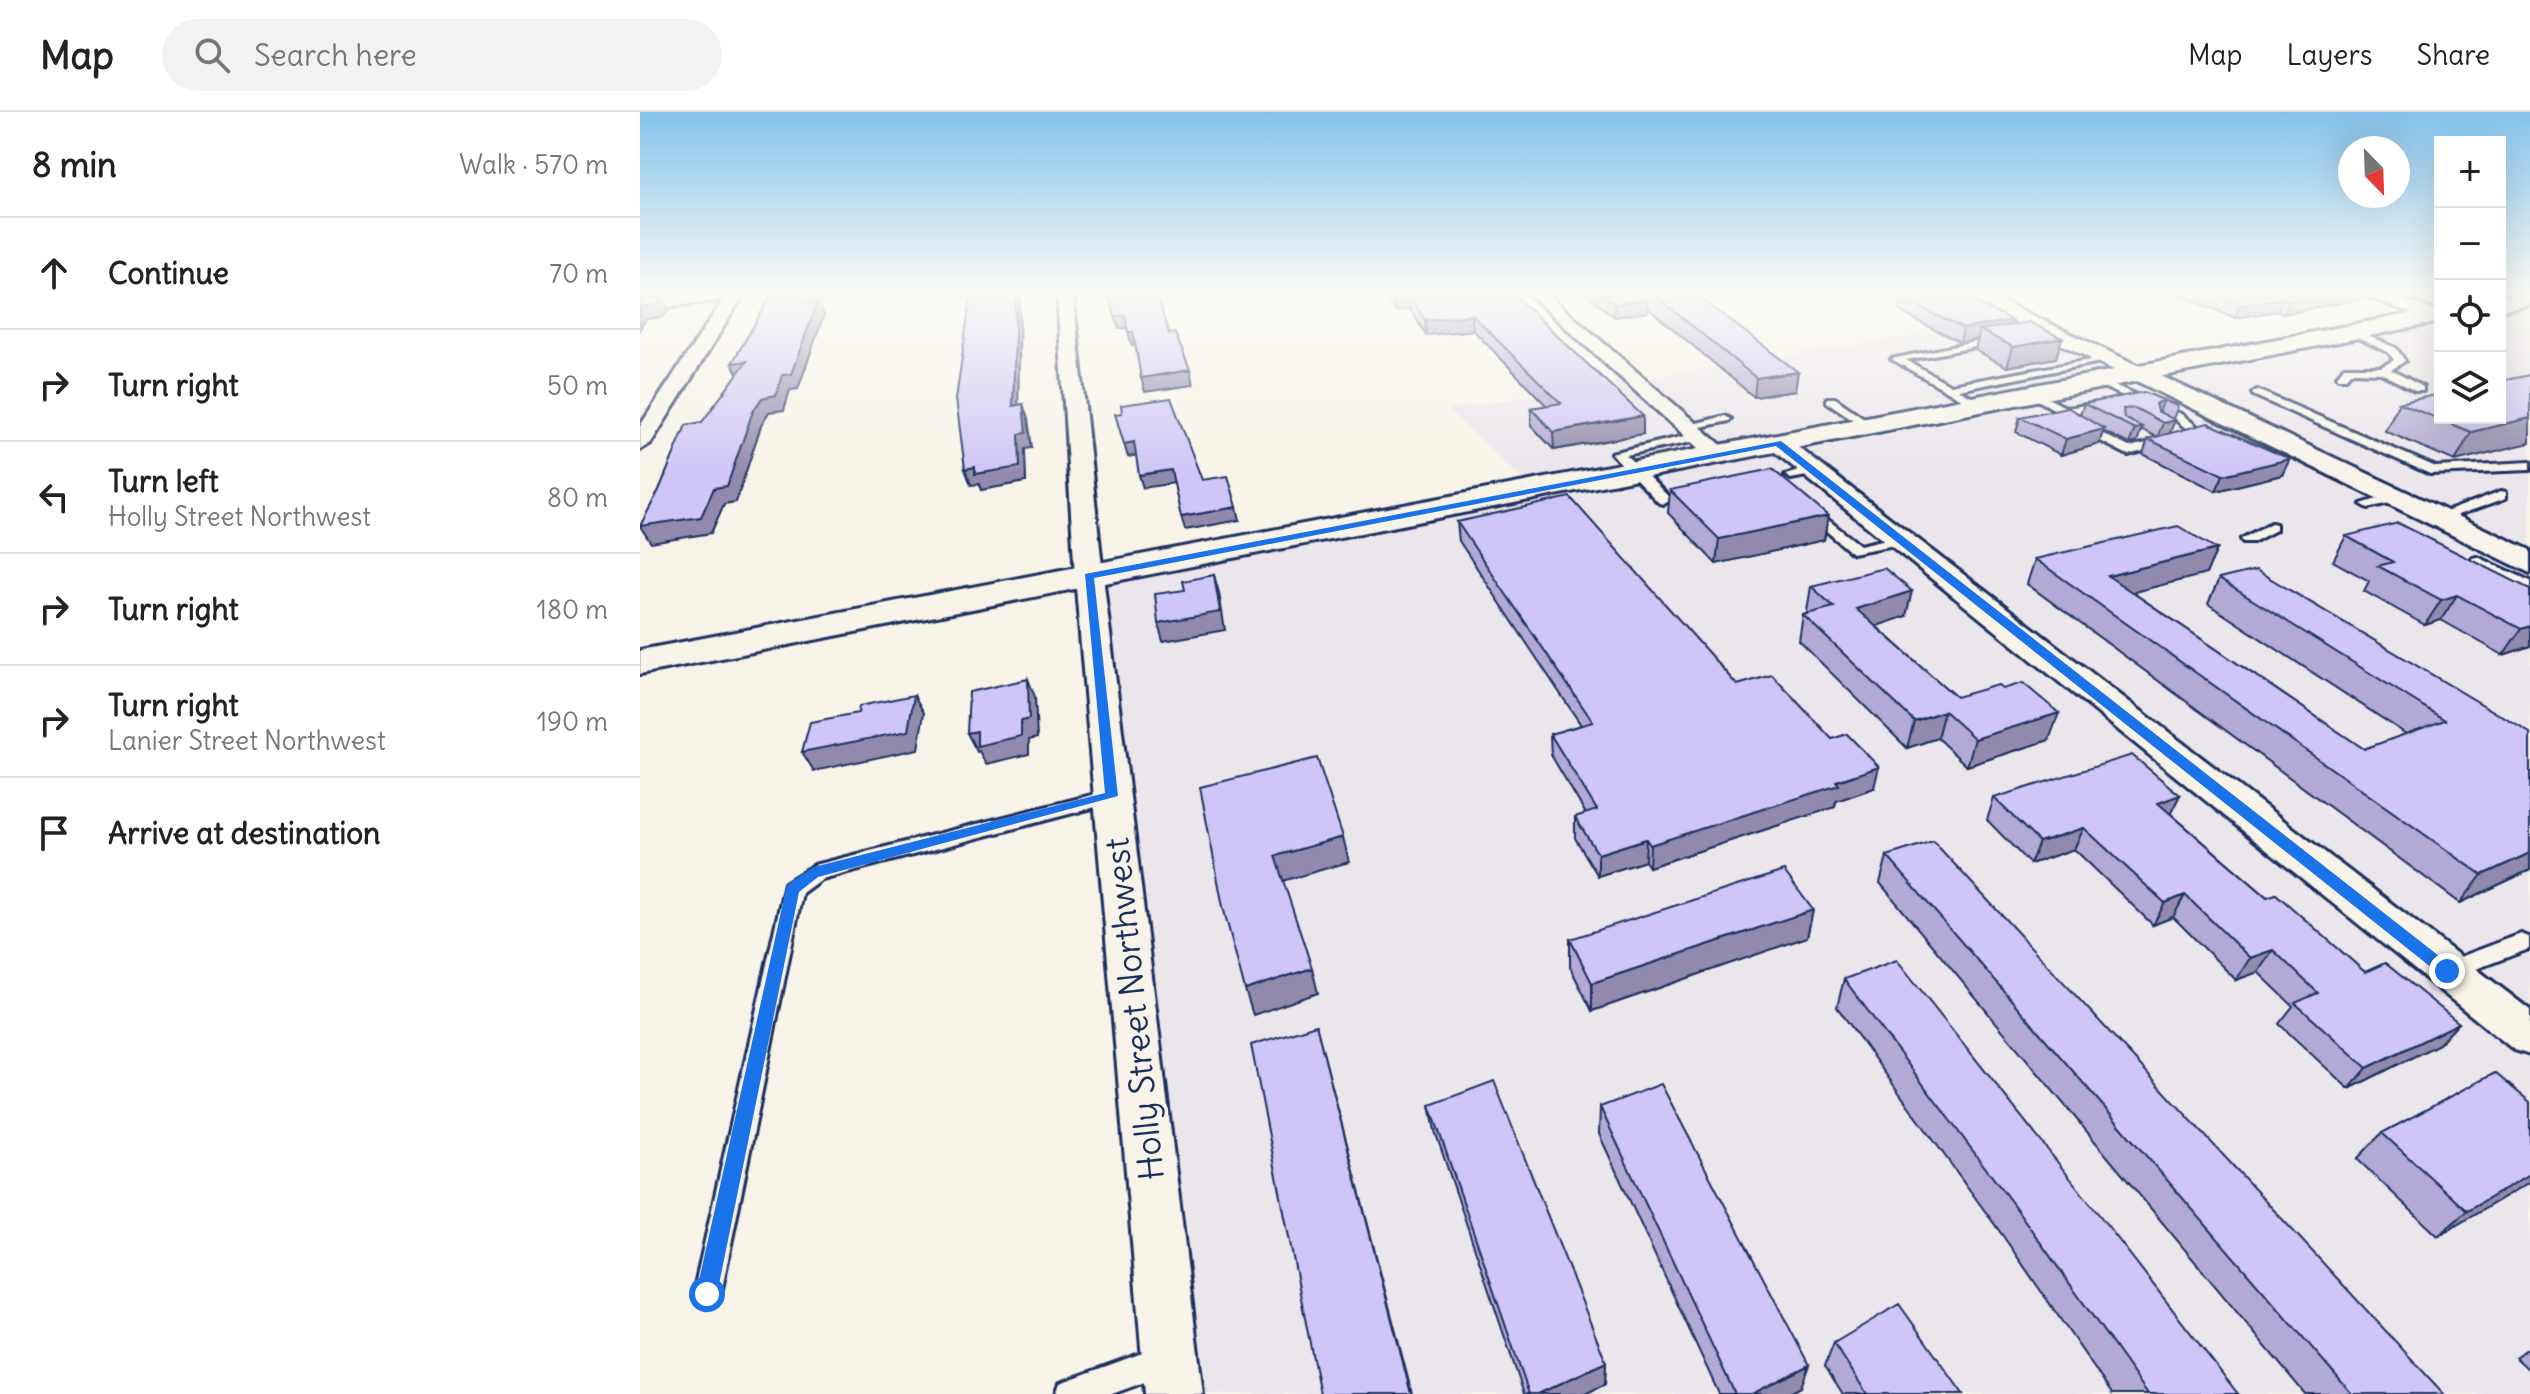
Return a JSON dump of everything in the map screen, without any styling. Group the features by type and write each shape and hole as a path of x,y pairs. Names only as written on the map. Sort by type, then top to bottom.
{"main road":[{"path":"2056,354 2086,389"},
{"path":"2136,394 2276,354"},
{"path":"640,662 1633,471 1701,439 1778,443 1976,404 2039,382 2136,394 2176,393 2380,501 2437,518 2530,563"}],"street":[{"path":"640,443 697,354"},
{"name":"Holly Street Northwest","path":"1070,354 1089,576 1172,1376"},
{"path":"1605,354 1701,439"},
{"path":"640,401 669,397"},
{"path":"1778,443 1797,483 1900,540 2530,1036"}],"lane":[{"path":"1924,354 1896,359 1976,404"},
{"path":"2383,370 2400,361 2395,354"},
{"path":"2342,376 2348,369 2383,370 2419,389"},
{"path":"1948,389 2039,382"},
{"path":"2086,389 2121,402 2136,394 2177,416 2201,434 2128,451 2072,423 2086,389"},
{"path":"2086,389 2100,415"},
{"path":"2257,393 2434,471 2530,466"},
{"path":"1831,400 1868,425"},
{"path":"1701,439 1725,419"},
{"path":"2157,421 2189,437"},
{"path":"2134,433 2155,444"},
{"path":"1633,471 1664,500"},
{"path":"1774,479 1797,483"},
{"path":"2437,518 2501,495"},
{"path":"2248,539 2271,527"},
{"path":"2478,561 2530,587"},
{"path":"707,1294 792,889 814,873 1112,796"},
{"path":"2447,971 2521,943"},
{"path":"1071,1394 1172,1376"}],"shaded area":[{"path":"1799,354 2092,354 2148,376 2268,354 2434,354 2434,424 2506,424 2506,354 2530,354 2530,1394 1177,1394 1079,589 1542,497 1447,409"}],"building":[{"path":"737,354 799,354 791,374 782,375 776,395 762,398 753,411 727,486 714,488 701,517 640,526 686,425 702,422 747,361 732,363"},
{"path":"962,354 1014,354 1013,406 1023,404 1026,433 1019,434 1020,467 975,474 975,467 965,469 956,399"},
{"path":"1137,354 1183,354 1190,370 1141,378"},
{"path":"1511,354 1577,354 1643,416 1553,432 1531,408 1561,403"},
{"path":"1726,354 1774,354 1798,372 1756,378"},
{"path":"2530,375 2530,418 2506,424 2506,380"},
{"path":"2144,392 2163,400 2155,404 2157,411 2175,420 2163,423 2135,408 2123,409 2124,418 2142,427 2135,429 2084,404"},
{"path":"2434,395 2434,417 2399,403"},
{"path":"1171,398 1202,480 1228,476 1237,507 1181,517 1171,470 1139,475 1134,442 1124,444 1115,414 1122,413 1121,405"},
{"path":"2067,407 2104,429 2066,439 2020,417"},
{"path":"2208,423 2290,459 2223,475 2148,439"},
{"path":"2451,424 2505,424 2471,432"},
{"path":"1772,469 1828,516 1719,539 1670,490"},
{"path":"1570,497 1737,685 1772,675 1832,739 1847,734 1879,767 1836,781 1839,785 1650,845 1646,839 1598,854 1575,817 1597,810 1550,734 1593,722 1457,522"},
{"path":"2398,523 2530,589 2530,626 2521,629 2457,595 2441,600 2378,566 2393,562 2346,536"},
{"path":"2178,526 2217,549 2108,576 2364,749 2445,720 2219,579 2256,570 2530,733 2530,853 2482,875 2035,559"},
{"path":"1884,568 1912,591 1856,609 1956,697 1998,685 2003,689 2023,683 2059,713 1975,739 1944,711 1914,721 1803,615 1834,607 1811,586"},
{"path":"1214,575 1220,612 1158,623 1155,594 1185,590 1183,581"},
{"path":"1028,679 1029,719 1021,721 1021,736 977,746 977,731 967,733 969,692"},
{"path":"914,695 908,731 802,752 810,722 858,713 859,706"},
{"path":"2132,755 2180,795 2158,803 2267,897 2276,894 2365,972 2385,963 2459,1023 2367,1068 2295,1003 2318,993 2273,950 2250,958 2185,895 2165,903 2084,828 2039,842 1994,798"},
{"path":"1317,758 1343,837 1275,856 1312,968 1245,990 1223,907 1200,787"},
{"path":"1933,841 2444,1394 2352,1394 1887,856"},
{"path":"1784,871 1813,910 1592,983 1570,939"},
{"path":"1897,960 2238,1394 2148,1394 2018,1211 1844,979"},
{"path":"1316,1025 1411,1394 1320,1394 1251,1045"},
{"path":"2495,1073 2530,1102 2530,1174 2467,1211 2382,1133"},
{"path":"1494,1081 1606,1362 1538,1394 1529,1394 1430,1105"},
{"path":"1661,1084 1809,1365 1752,1394 1735,1394 1600,1107"},
{"path":"1899,1304 1963,1394 1867,1394 1834,1343"}],"route":[{"path":"707,1294 792,889 814,873 1112,796 1089,576 1778,443 2447,971"}]}
